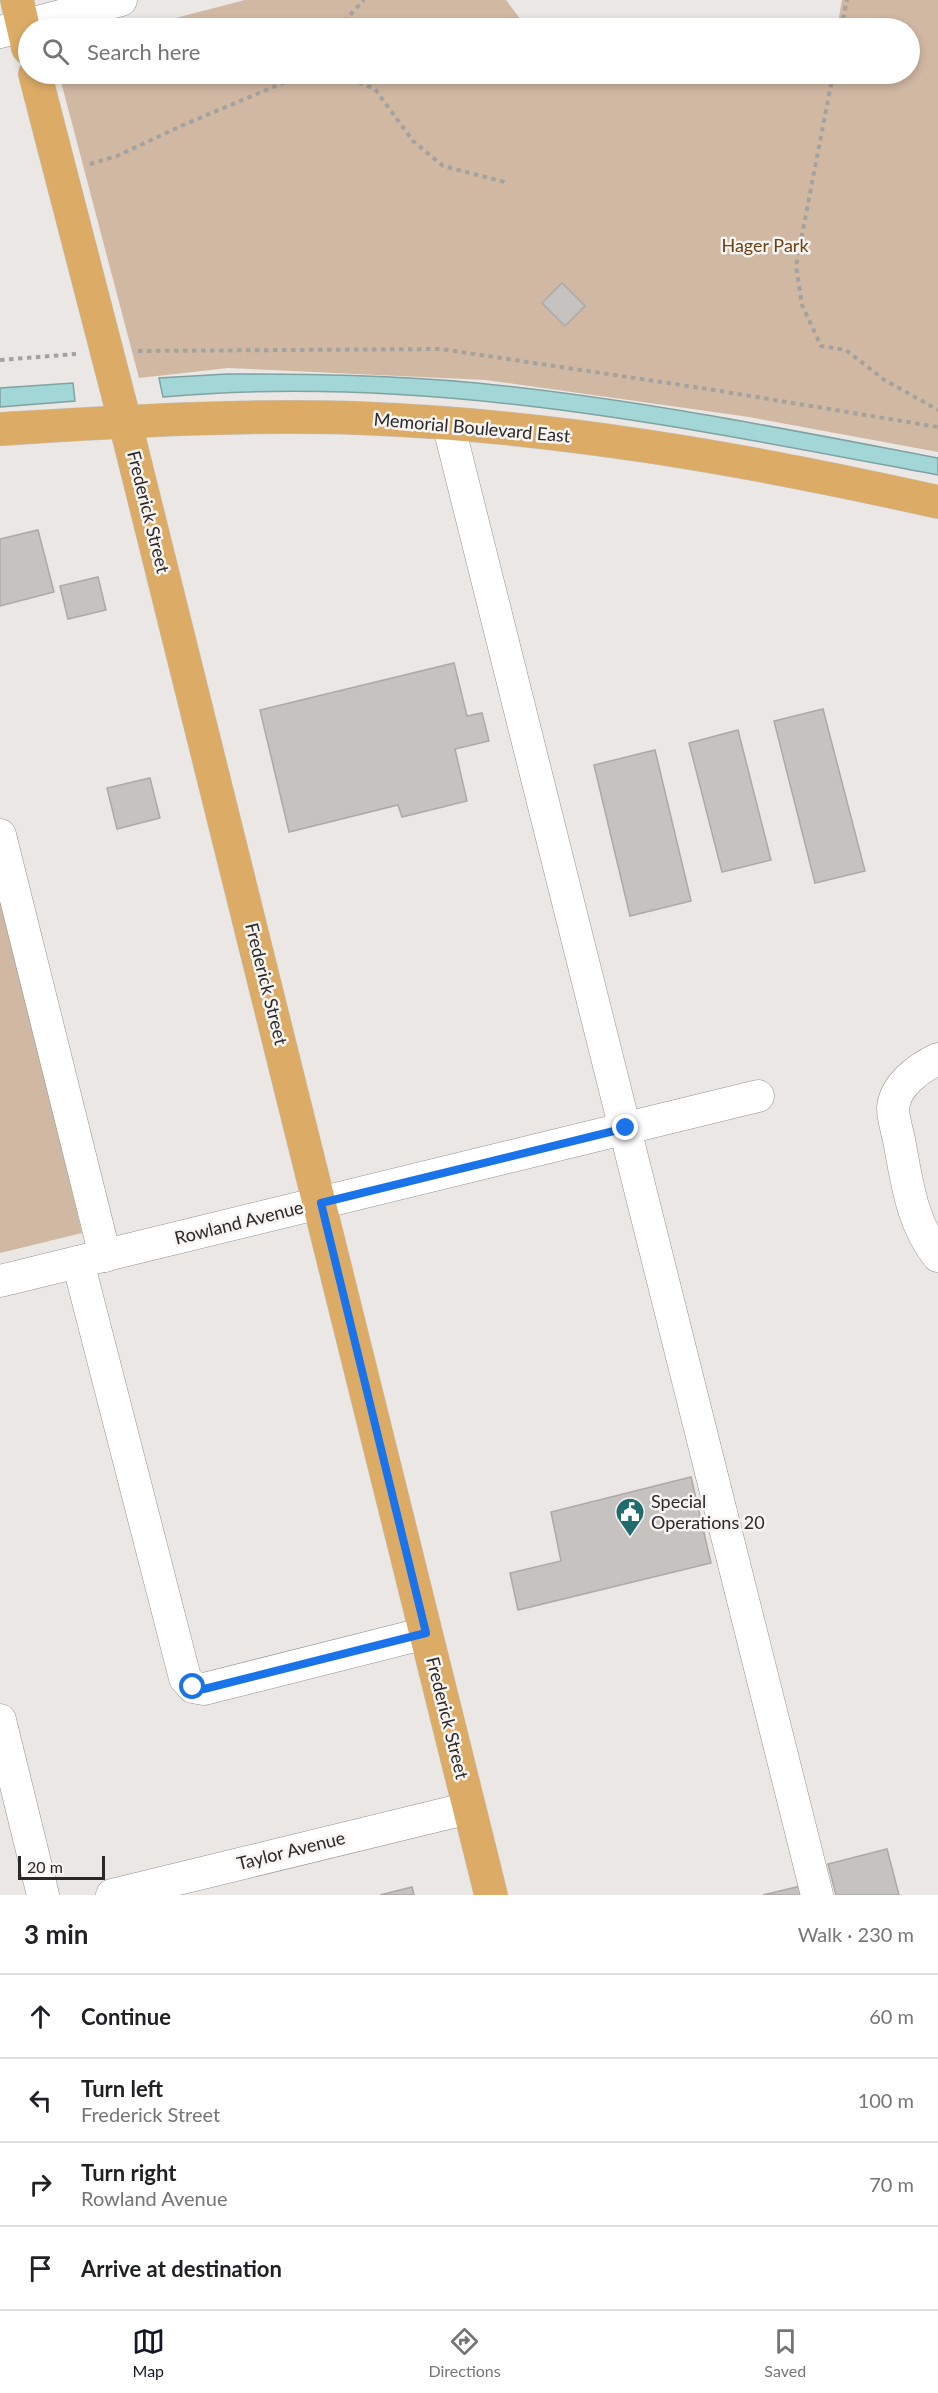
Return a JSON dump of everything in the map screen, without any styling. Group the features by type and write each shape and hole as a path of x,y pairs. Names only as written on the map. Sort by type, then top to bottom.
{"main road":[{"name":"Frederick Street","path":"37,84 105,352 125,422 321,1203 491,1895"},
{"name":"Memorial Boulevard East","path":"0,429 263,417 356,418 448,423 552,434 694,454 865,485 938,502"}],"street":[{"path":"49,18 121,0"},
{"path":"448,423 817,1895"},
{"path":"0,835 184,1678 193,1687 204,1689 426,1633"},
{"path":"938,1059 910,1077 900,1091 893,1108 912,1210 930,1246 938,1256"},
{"name":"Rowland Avenue","path":"0,1281 758,1096"},
{"path":"0,1720 43,1895"},
{"name":"Taylor Avenue","path":"112,1895 469,1808"}],"path":[{"path":"347,18 364,0"},
{"path":"844,18 847,0"},
{"path":"59,173 117,156 183,125 281,84"},
{"path":"362,84 375,89 413,141 443,166 505,183"},
{"path":"831,84 796,266 802,305 821,346 846,350 883,379 938,410"},
{"path":"0,360 105,352 441,349 708,388 938,427"}],"green space":[{"path":"245,0 506,0 520,18 176,18"},
{"name":"Hager Park","path":"842,0 938,0 938,452 749,417 486,380 228,368 139,378 62,84 920,84 920,18 839,18"},
{"path":"0,894 82,1233 0,1253"}],"water":[{"path":"227,374 415,378 593,397 708,415 938,458 938,475 649,423 455,398 358,392 261,391 163,397 159,378"},
{"path":"73,383 75,401 0,407 0,388"}],"building":[{"path":"562,283 585,306 565,326 542,303"},
{"path":"38,530 54,592 0,606 0,539"},
{"path":"98,577 106,610 68,619 60,586"},
{"path":"454,663 467,716 482,713 489,741 455,749 467,801 402,817 398,805 289,832 260,710"},
{"path":"823,709 865,871 815,883 774,721"},
{"path":"738,730 771,860 722,872 689,743"},
{"path":"655,750 691,901 630,916 594,765"},
{"path":"150,778 160,818 117,829 107,788"},
{"name":"Special Operations 20","path":"691,1477 711,1563 518,1610 510,1573 561,1561 551,1512"},
{"path":"887,1849 899,1895 836,1895 828,1864"},
{"path":"801,1886 803,1895 763,1895"},
{"path":"412,1887 414,1895 380,1895"}],"place":[{"name":"Special Operations 20","path":"630,1538"}],"route":[{"path":"193,1687 204,1689 426,1633 321,1203 626,1128"}]}
